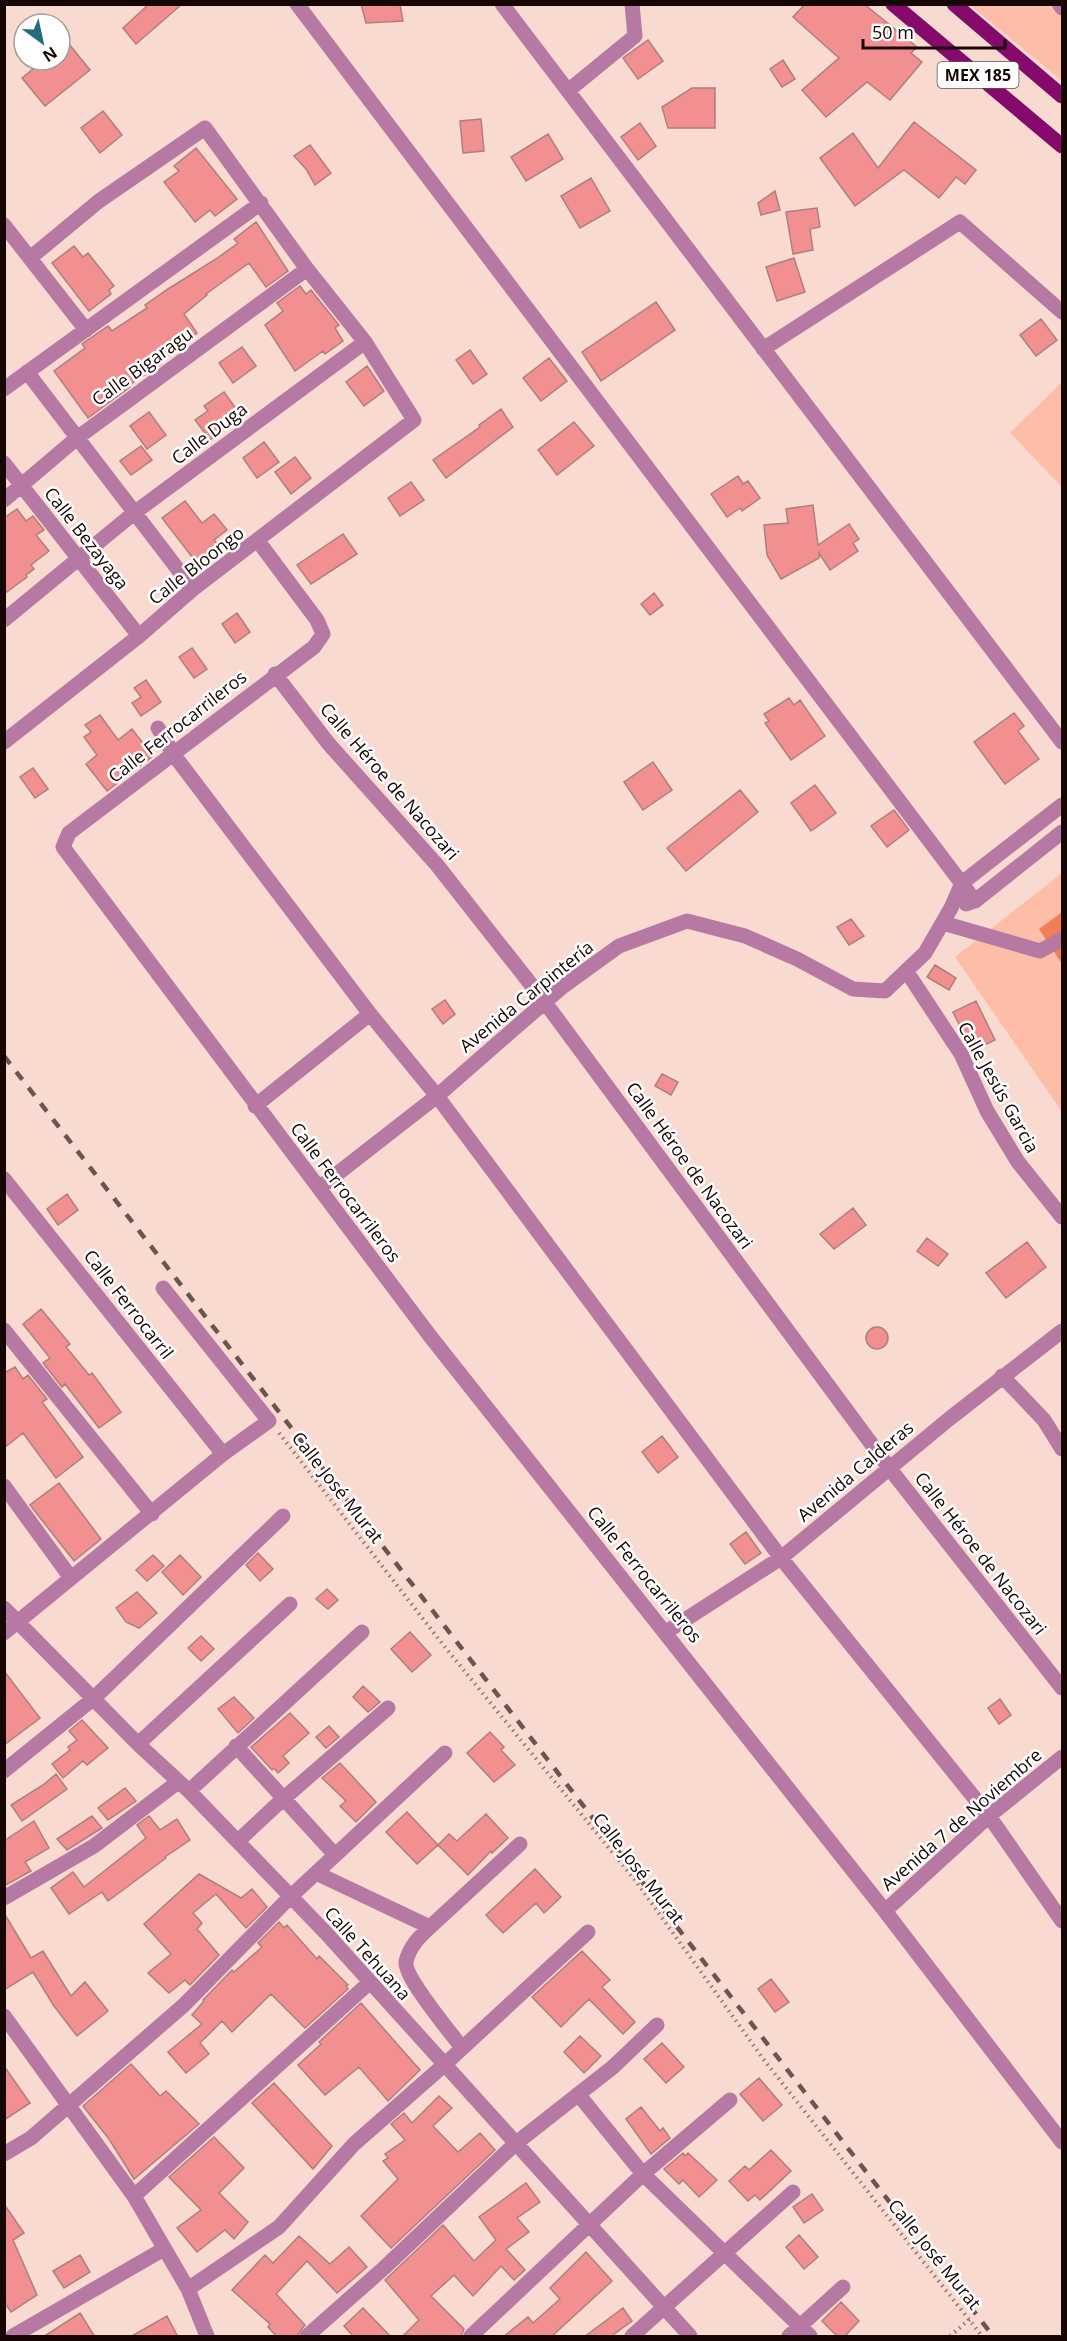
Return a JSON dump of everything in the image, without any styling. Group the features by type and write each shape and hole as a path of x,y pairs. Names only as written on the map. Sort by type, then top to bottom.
{"main road":[{"name":"MEX 185","path":"894,4 1062,146"},
{"name":"MEX 185","path":"954,4 1062,96"}],"street":[{"path":"297,4 975,901"},
{"path":"502,4 1062,742"},
{"path":"569,90 635,36 632,4"},
{"path":"1059,4 1062,8"},
{"path":"30,258 99,201 205,128 307,269 365,342"},
{"path":"4,389 261,203"},
{"path":"763,349 960,222 1062,312"},
{"path":"6,232 30,258 86,330"},
{"name":"Calle Bigaragu","path":"4,500 77,438 307,269"},
{"name":"Calle Bloongo","path":"4,742 139,636 193,589 414,420 365,342"},
{"name":"Calle Duga","path":"4,620 134,513 365,342"},
{"path":"27,372 193,589"},
{"name":"Calle Bezayaga","path":"4,463 139,636"},
{"name":"Calle Ferrocarrileros","path":"258,541 317,620 323,633 314,646 275,674 174,755 69,832 63,847 255,1106 430,1336 885,1911 1062,2142"},
{"name":"Calle Héroe de Nacozari","path":"275,674 328,743 437,865 544,1001 890,1469 1062,1688"},
{"path":"158,728 174,755 370,1014 437,1096 781,1558 989,1816 1062,1922"},
{"path":"907,972 926,952 962,884 1062,805"},
{"path":"951,908 975,901 1062,832"},
{"name":"Avenida Carpintería","path":"319,1188 437,1096 544,1001 619,946 687,921 745,936 853,989 885,991 907,972"},
{"path":"943,923 1005,943 1040,951 1062,939"},
{"name":"Calle Jesús Garcia","path":"907,972 961,1054 987,1112 1018,1162 1062,1217"},
{"path":"255,1106 370,1014"},
{"name":"Calle Ferrocarril","path":"4,1179 223,1454"},
{"path":"4,1633 223,1454 269,1421 163,1288"},
{"path":"4,1330 152,1514"},
{"name":"Avenida Calderas","path":"666,1632 781,1558 1002,1376 1062,1331"},
{"path":"1002,1376 1044,1420 1062,1449"},
{"path":"4,1486 72,1578"},
{"path":"4,1771 93,1699 283,1516"},
{"path":"138,1744 290,1604"},
{"name":"Calle Tehuana","path":"4,1608 138,1744 184,1786 326,1933 690,2337"},
{"path":"4,1898 94,1846 184,1786 236,1746 362,1632"},
{"path":"238,1841 282,1799 388,1707"},
{"path":"236,1746 335,1855"},
{"path":"4,2154 31,2138 69,2107 184,2005 290,1897 445,1753"},
{"name":"Avenida 7 de Noviembre","path":"885,1911 989,1816 1062,1757"},
{"path":"462,2048 410,1977 406,1963 416,1939 520,1844"},
{"path":"316,1874 430,1927"},
{"path":"188,2289 279,2228 354,2144 444,2065 588,1932"},
{"path":"134,2196 369,1983"},
{"path":"4,2016 134,2196 188,2289 207,2337"},
{"path":"307,2337 515,2144 613,2067 657,2025"},
{"path":"578,2094 643,2174 800,2333 843,2287"},
{"path":"471,2337 643,2174 730,2100"},
{"path":"632,2337 793,2192"},
{"path":"13,2337 164,2249"}],"path":[{"name":"Calle José Murat","path":"269,1421 444,1646 635,1880 764,2060 982,2337"},
{"path":"950,2337 970,2319"}],"shaded area":[{"path":"970,5 1048,5 1062,17 1062,81"},
{"path":"1062,382 1062,487 1010,433"},
{"path":"1062,873 1062,1112 955,957"},
{"path":"1062,912 1062,964 1039,929"}],"building":[{"path":"149,4 182,4 136,44 123,28"},
{"path":"361,4 400,4 403,21 366,23"},
{"path":"805,4 864,4 917,47 911,53 922,62 890,100 867,82 826,117 802,90 839,58 793,17"},
{"path":"648,40 663,61 638,79 623,58"},
{"path":"72,48 90,70 45,106 22,78 29,72 72,72"},
{"path":"783,60 795,79 782,87 770,69"},
{"path":"692,88 715,88 715,128 668,128 662,107"},
{"path":"103,111 122,135 100,153 81,128"},
{"path":"481,119 484,151 463,153 460,121"},
{"path":"914,122 976,170 965,184 956,177 939,198 904,170 855,206 820,158 853,133 878,168"},
{"path":"640,123 656,146 638,160 621,137"},
{"path":"548,134 563,159 526,181 511,157"},
{"path":"310,145 331,173 315,185 306,169 294,156"},
{"path":"196,148 237,199 215,216 210,210 195,222 164,182 179,171 174,166"},
{"path":"591,178 610,211 580,228 561,196"},
{"path":"775,191 780,210 761,215 758,203"},
{"path":"817,208 820,227 810,229 813,250 793,254 786,212"},
{"path":"256,222 288,271 266,287 249,263 206,294 184,314 197,333 160,362 161,364 129,385 130,387 88,418 54,371 85,348 82,344 108,326 112,331 147,308 145,305 238,243 234,239"},
{"path":"74,246 83,257 88,253 114,286 109,290 111,294 89,311 52,263"},
{"path":"794,258 805,292 777,301 766,267"},
{"path":"300,286 306,294 311,290 339,325 335,328 343,341 325,354 323,351 295,371 265,325 283,311 277,303"},
{"path":"656,302 675,330 601,381 582,352"},
{"path":"1041,319 1057,340 1036,356 1020,335"},
{"path":"242,347 256,366 233,383 219,363"},
{"path":"470,350 487,374 473,384 456,360"},
{"path":"549,358 567,381 541,401 523,378"},
{"path":"367,366 384,391 364,406 346,382"},
{"path":"224,392 242,417 210,440 195,420 208,411 204,406"},
{"path":"501,409 513,427 446,478 433,460"},
{"path":"149,412 166,435 147,449 130,426"},
{"path":"574,422 594,446 557,475 538,450"},
{"path":"264,442 279,462 257,478 243,458"},
{"path":"141,446 152,460 131,475 120,461"},
{"path":"295,457 311,478 291,494 275,472"},
{"path":"738,476 743,484 748,481 760,498 742,511 740,508 727,517 711,494"},
{"path":"411,482 424,500 400,516 388,498"},
{"path":"185,501 202,523 214,514 227,530 214,540 219,545 196,562 162,518"},
{"path":"813,505 818,545 849,524 859,539 853,543 858,551 830,570 819,553 819,558 781,579 767,555 764,525 788,523 786,509"},
{"path":"17,509 26,521 33,516 44,530 36,535 49,551 31,565 34,569 26,575 27,577 4,594 4,518"},
{"path":"343,534 357,554 311,584 297,565"},
{"path":"654,593 663,605 650,615 641,604"},
{"path":"237,613 250,632 235,643 222,624"},
{"path":"192,648 207,669 194,678 179,657"},
{"path":"146,680 161,702 141,716 132,703 141,697 134,688"},
{"path":"789,698 794,705 800,700 825,736 791,760 765,723 769,721 764,714"},
{"path":"1014,713 1024,726 1018,731 1039,759 1005,784 974,742"},
{"path":"100,715 118,740 132,729 153,756 107,791 86,764 97,755 84,737 91,732 85,725"},
{"path":"653,762 672,790 643,810 624,782"},
{"path":"33,768 48,789 35,798 20,777"},
{"path":"815,785 836,813 811,831 791,803"},
{"path":"740,790 758,812 686,871 667,848"},
{"path":"894,810 909,830 887,847 871,826"},
{"path":"851,919 864,936 849,945 837,927"},
{"path":"935,965 956,978 949,990 927,977"},
{"path":"445,1000 455,1014 443,1024 432,1009"},
{"path":"976,1001 995,1040 972,1051 953,1012"},
{"path":"662,1074 678,1082 671,1095 655,1086"},
{"path":"67,1194 78,1210 58,1225 47,1209"},
{"path":"853,1208 866,1225 834,1249 820,1234"},
{"path":"927,1238 948,1254 938,1266 917,1251"},
{"path":"1027,1242 1046,1267 1006,1298 986,1273"},
{"path":"41,1309 70,1344 66,1347 89,1375 92,1373 121,1412 99,1428 65,1384 62,1387 43,1363 50,1358 23,1324"},
{"path":"873,1327 881,1327 888,1334 888,1342 881,1349 873,1349 866,1342 866,1334"},
{"path":"15,1367 23,1379 28,1375 47,1399 42,1402 83,1457 56,1478 23,1433 4,1448 4,1373"},
{"path":"662,1436 678,1457 658,1473 642,1452"},
{"path":"59,1483 101,1539 74,1561 30,1505"},
{"path":"746,1532 761,1553 745,1564 730,1544"},
{"path":"258,1553 273,1569 260,1581 246,1565"},
{"path":"153,1555 164,1566 147,1581 136,1570"},
{"path":"180,1555 201,1577 183,1595 162,1572"},
{"path":"327,1589 338,1600 328,1609 316,1599"},
{"path":"137,1592 157,1613 139,1628 126,1622 116,1608"},
{"path":"410,1632 431,1655 412,1672 391,1649"},
{"path":"201,1636 214,1649 201,1661 188,1648"},
{"path":"4,1671 40,1718 4,1745"},
{"path":"363,1686 380,1702 368,1712 353,1697"},
{"path":"234,1697 254,1718 238,1733 218,1709"},
{"path":"1000,1699 1011,1715 999,1724 988,1708"},
{"path":"290,1713 309,1733 283,1756 289,1763 278,1773 274,1768 272,1770 251,1747"},
{"path":"82,1720 108,1748 87,1765 83,1761 63,1778 52,1764 70,1750 68,1747 77,1740 69,1731"},
{"path":"329,1726 339,1737 326,1748 316,1737"},
{"path":"490,1732 504,1747 501,1750 515,1765 494,1782 467,1753"},
{"path":"340,1763 376,1802 356,1822 340,1806 346,1801 322,1778"},
{"path":"56,1774 67,1789 22,1821 11,1805"},
{"path":"125,1788 136,1801 108,1820 98,1808"},
{"path":"407,1812 438,1845 417,1864 386,1832"},
{"path":"486,1814 508,1838 492,1853 491,1851 468,1875 438,1845 449,1834 457,1841"},
{"path":"92,1816 102,1828 67,1850 57,1839"},
{"path":"149,1816 160,1830 177,1819 190,1840 108,1901 102,1892 69,1914 51,1888 73,1872 84,1887 146,1838 137,1825"},
{"path":"34,1821 49,1848 25,1862 31,1871 4,1886 4,1841"},
{"path":"535,1869 561,1897 544,1913 536,1903 503,1933 486,1915"},
{"path":"199,1874 241,1898 252,1889 267,1907 246,1928 216,1894 193,1913 202,1923 197,1929 219,1955 190,1985 185,1980 169,1993 148,1973 171,1954 144,1924"},
{"path":"4,1913 31,1958 43,1951 71,1996 85,1982 108,2011 77,2036 54,2006 33,1972 4,1990"},
{"path":"279,1922 284,1928 287,1925 317,1959 319,1956 348,1985 346,1986 348,1989 305,2028 271,1994 232,2032 222,2021 200,2043 209,2054 186,2073 168,2052 202,2024 192,2015 203,2000 232,1970 234,1972 262,1947 258,1943"},
{"path":"582,1951 610,1980 602,1987 635,2022 623,2034 589,1999 561,2027 532,1997"},
{"path":"771,1979 789,2002 775,2012 758,1989"},
{"path":"361,2003 420,2070 388,2101 359,2067 325,2095 298,2065"},
{"path":"580,2036 601,2056 584,2073 564,2052"},
{"path":"662,2043 684,2067 666,2083 644,2059"},
{"path":"131,2064 160,2096 166,2091 199,2124 134,2179 109,2139 83,2106"},
{"path":"4,2066 30,2103 4,2120"},
{"path":"759,2078 782,2105 763,2121 740,2094"},
{"path":"274,2083 332,2146 313,2169 252,2103"},
{"path":"439,2096 452,2108 433,2126 458,2152 480,2133 495,2150 391,2248 361,2216 398,2179 383,2161 388,2158 385,2154 405,2140 391,2124 404,2113 412,2123"},
{"path":"641,2107 660,2131 663,2128 670,2138 651,2154 626,2119"},
{"path":"214,2137 244,2168 219,2193 248,2222 234,2239 225,2230 197,2252 177,2228 201,2210 169,2177"},
{"path":"771,2150 791,2171 760,2200 755,2195 748,2201 729,2181 745,2166 749,2170"},
{"path":"683,2153 685,2156 688,2153 717,2180 699,2197 683,2180 679,2184 664,2169"},
{"path":"526,2183 540,2202 517,2218 529,2232 506,2249 525,2270 514,2280 501,2266 473,2296 454,2275 431,2296 464,2329 461,2337 402,2337 419,2320 385,2280 443,2225 474,2261 496,2240 479,2217"},
{"path":"812,2194 823,2210 804,2223 793,2207"},
{"path":"4,2204 24,2233 13,2240 37,2295 11,2312 4,2302"},
{"path":"799,2235 818,2257 804,2269 786,2247"},
{"path":"299,2236 330,2264 349,2247 367,2267 337,2293 307,2261 276,2294 305,2325 296,2337 277,2337 268,2327 270,2324 232,2290 265,2255 273,2263"},
{"path":"586,2252 612,2281 551,2337 503,2337 528,2317 533,2323 560,2299 550,2288"},
{"path":"80,2255 90,2272 64,2288 53,2271"},
{"path":"841,2302 859,2321 844,2337 838,2337 822,2321"},
{"path":"363,2308 391,2337 354,2337 344,2326"},
{"path":"623,2308 632,2321 610,2337 584,2337"},
{"path":"80,2313 95,2337 43,2337"},
{"path":"167,2316 178,2337 130,2337"}],"railway":[{"path":"4,1056 993,2336"}]}
